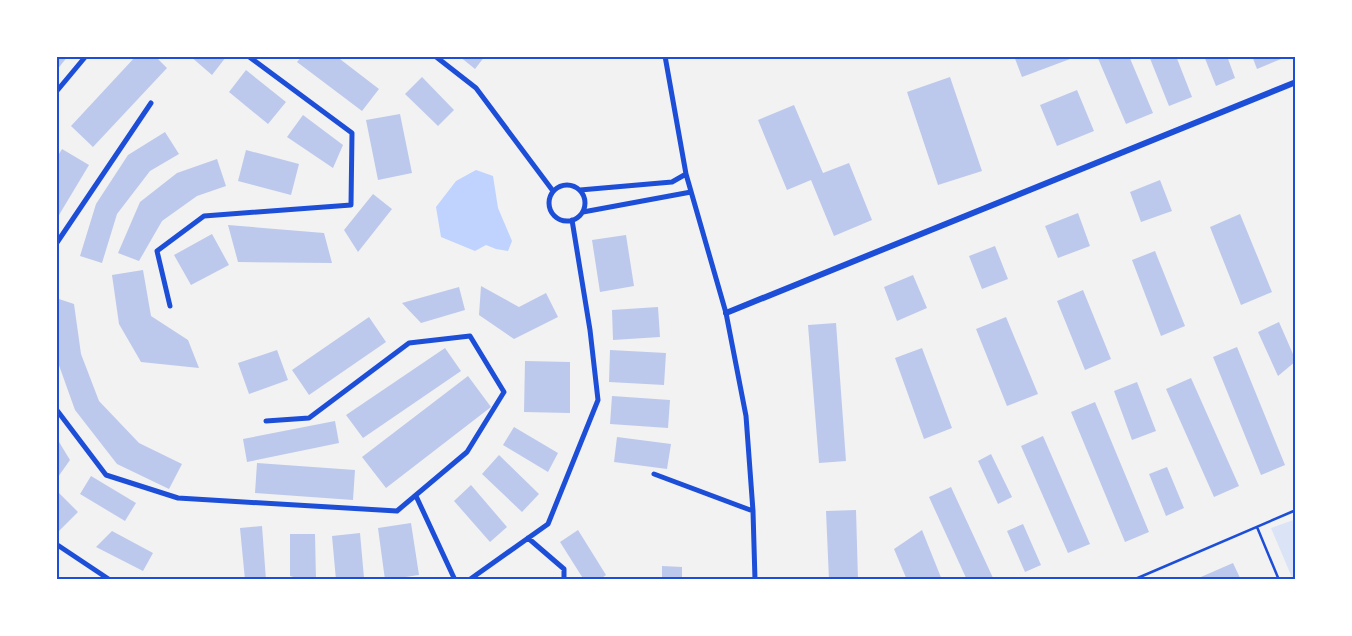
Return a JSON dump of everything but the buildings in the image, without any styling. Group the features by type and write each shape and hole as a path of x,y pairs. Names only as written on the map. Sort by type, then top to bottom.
{"street":[{"path":"56,92 86,56"},
{"path":"170,306 157,251 204,216 351,205 352,133 248,56"},
{"path":"435,56 476,88 552,191"},
{"path":"665,56 686,174 726,313 746,416 753,511 755,580"},
{"path":"726,313 1296,82"},
{"path":"56,244 150,103"},
{"path":"580,190 672,182 686,174"},
{"path":"566,184 573,185 580,190 585,198 583,212 572,220 561,220 551,212 549,200 552,191 566,184"},
{"path":"583,212 691,192"},
{"path":"469,580 548,524 598,400 590,330 572,220"},
{"path":"56,409 106,475 178,498 397,511 467,452 504,392 470,336 409,343 309,418 266,421"},
{"path":"654,474 753,511"},
{"path":"416,496 455,580"},
{"path":"528,538 564,569 564,580"},
{"path":"56,544 110,580"}],"lane":[{"path":"1133,580 1296,510"},
{"path":"1257,527 1279,580"}],"shaded area":[{"path":"1296,519 1296,580 1293,580 1271,528"}],"water":[{"path":"476,170 493,176 498,208 512,241 508,251 486,245 475,251 441,237 436,207 456,181"}]}
